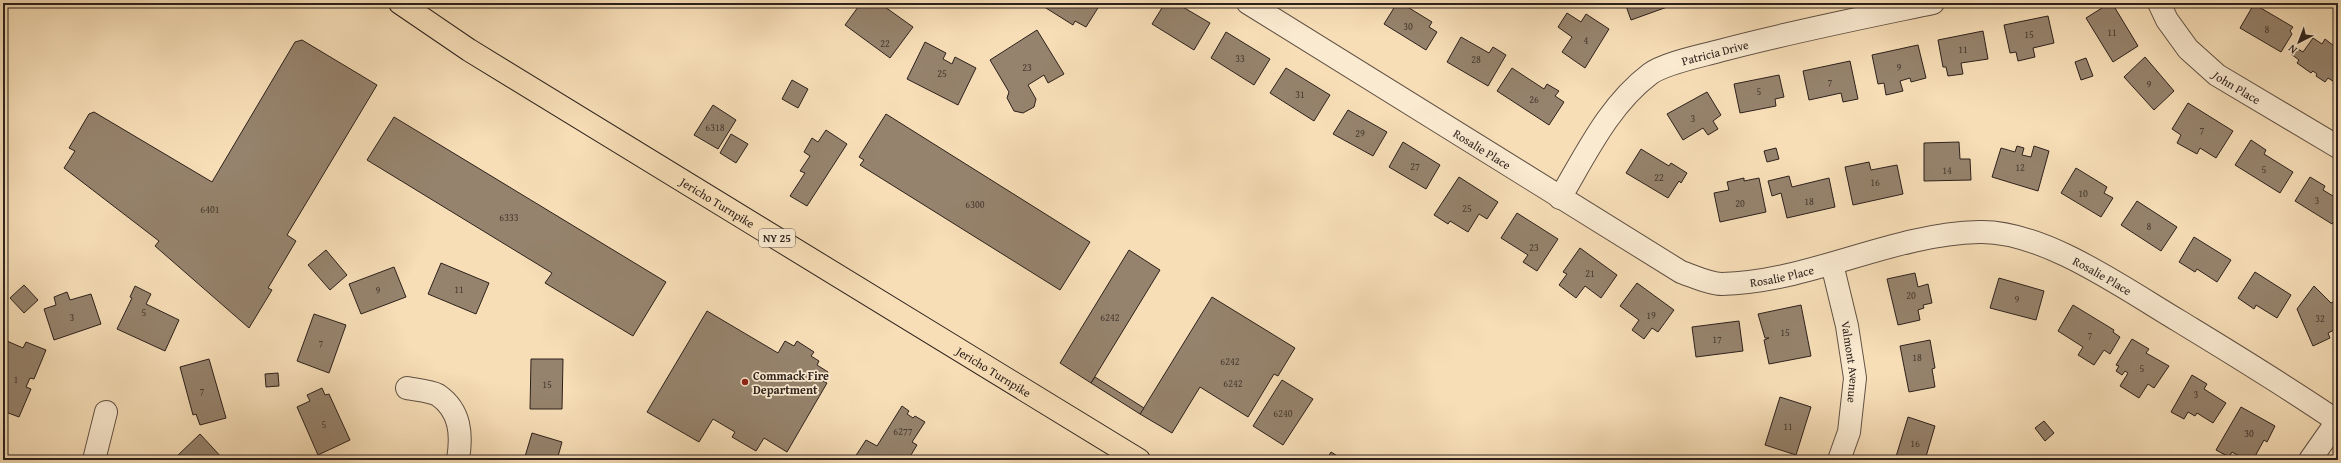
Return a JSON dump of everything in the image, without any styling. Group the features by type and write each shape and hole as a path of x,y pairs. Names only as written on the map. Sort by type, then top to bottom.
{"main road":[{"name":"Jericho Turnpike","path":"400,3 469,50 1139,460"}],"street":[{"name":"Rosalie Place","path":"1248,3 1681,272 1720,284 1762,279 1832,264 1883,248 1940,236 1980,232 2030,239 2090,268 2284,385 2338,420"},
{"name":"Patricia Drive","path":"1560,198 1610,118 1628,93 1652,72 1687,59 1779,35 1933,3"},
{"name":"John Place","path":"2159,3 2167,20 2188,49 2217,75 2338,147"},
{"name":"Valmont Avenue","path":"1832,264 1847,326 1855,378 1849,432 1839,460"},
{"path":"407,388 437,395 457,415 461,443 458,460"},
{"path":"94,460 106,412"},
{"path":"2310,460 2338,420"}],"building":[{"path":"861,3 886,3 887,4 885,7 913,27 890,58 845,25"},
{"path":"1038,3 1101,3 1086,27 1075,21 1073,25"},
{"path":"1165,3 1176,3 1210,23 1194,50 1152,24"},
{"path":"1397,3 1401,3 1432,22 1429,27 1437,32 1426,50 1384,24"},
{"path":"1625,3 1669,3 1670,6 1631,20"},
{"path":"2112,3 2138,46 2113,62 2086,18"},
{"path":"2254,4 2293,27 2290,31 2292,34 2281,52 2240,28"},
{"path":"1567,13 1581,22 1586,14 1609,29 1585,68 1562,52 1572,37 1558,27"},
{"path":"2048,16 2054,43 2033,48 2035,57 2018,61 2016,52 2010,53 2004,25"},
{"path":"1037,30 1064,74 1048,83 1044,75 1028,85 1036,99 1034,107 1023,113 1014,111 1007,98 1009,92 990,60"},
{"path":"1983,31 1988,59 1961,63 1963,74 1948,76 1946,67 1943,67 1938,40"},
{"path":"1226,32 1270,59 1254,85 1211,58"},
{"path":"1461,37 1489,53 1493,47 1506,55 1488,86 1447,62"},
{"path":"2313,38 2322,44 2325,39 2334,46 2338,40 2338,80 2336,83 2328,78 2325,82 2316,76 2317,74 2313,71 2311,73 2297,63 2299,60 2291,54 2295,47 2303,52"},
{"path":"302,40 377,85 287,235 296,241 268,288 272,290 249,328 155,246 159,241 64,168 75,151 69,148 89,114 94,112 212,182 295,42"},
{"path":"925,42 946,53 943,59 952,64 955,57 976,68 958,105 907,79"},
{"path":"1918,45 1926,78 1911,82 1910,78 1900,81 1903,91 1886,95 1884,83 1878,84 1872,55"},
{"path":"2145,57 2174,91 2154,110 2124,77"},
{"path":"2086,58 2093,76 2081,80 2075,62"},
{"path":"1850,61 1858,99 1843,102 1841,93 1809,100 1803,71"},
{"path":"1286,68 1330,95 1314,121 1270,93"},
{"path":"1512,68 1544,89 1547,84 1559,91 1555,96 1564,102 1549,125 1497,91"},
{"path":"1779,75 1784,97 1775,99 1776,106 1740,113 1734,84"},
{"path":"792,80 808,89 798,108 782,99"},
{"path":"1707,92 1721,115 1713,121 1718,129 1708,135 1703,128 1683,140 1667,114"},
{"path":"2188,103 2233,131 2216,158 2200,148 2197,154 2177,143 2181,135 2172,129"},
{"path":"713,105 736,120 718,149 694,135"},
{"path":"1348,110 1387,132 1373,156 1333,134"},
{"path":"886,114 1090,242 1060,290 860,165 864,160 859,157"},
{"path":"394,117 666,282 633,336 545,283 552,273 367,160"},
{"path":"826,130 847,144 807,206 790,196 805,173 800,171 810,156 804,152 812,138 818,142"},
{"path":"731,134 748,144 736,163 720,153"},
{"path":"2251,140 2266,150 2264,154 2293,172 2280,193 2235,165"},
{"path":"1403,142 1440,165 1426,189 1389,167"},
{"path":"1959,142 1960,159 1970,159 1971,180 1924,181 1924,143"},
{"path":"2017,146 2024,148 2022,155 2031,157 2034,146 2049,151 2038,191 1992,177 2001,148 2015,152"},
{"path":"1776,148 1779,159 1767,162 1764,151"},
{"path":"1641,149 1669,166 1671,163 1687,173 1681,183 1679,181 1668,198 1626,173"},
{"path":"1869,162 1871,170 1897,165 1903,194 1853,205 1845,167"},
{"path":"2076,168 2107,187 2104,193 2113,198 2101,217 2061,193"},
{"path":"1789,176 1792,187 1829,178 1835,207 1787,218 1781,193 1772,196 1768,181"},
{"path":"1459,177 1498,202 1487,219 1479,214 1468,232 1450,221 1448,224 1434,215"},
{"path":"2310,177 2325,186 2323,190 2338,199 2338,214 2332,224 2295,201"},
{"path":"1744,178 1744,181 1759,178 1766,212 1720,222 1714,193 1729,190 1727,182"},
{"path":"2137,201 2177,227 2161,251 2121,225"},
{"path":"1517,213 1558,239 1537,271 1523,262 1528,255 1501,238"},
{"path":"2194,237 2231,260 2217,282 2197,269 2195,272 2179,262"},
{"path":"1580,248 1617,275 1601,298 1585,286 1576,298 1559,285 1567,274 1563,272"},
{"path":"326,250 347,275 330,290 308,265"},
{"path":"1129,250 1160,270 1091,383 1060,363"},
{"path":"441,263 489,283 476,314 428,294"},
{"path":"394,267 406,297 361,314 349,284"},
{"path":"2255,272 2291,295 2277,318 2256,305 2254,309 2238,298"},
{"path":"1915,273 1918,287 1928,284 1932,303 1923,305 1924,308 1918,310 1920,320 1898,325 1887,279"},
{"path":"1999,278 2044,291 2036,320 1990,308"},
{"path":"1637,283 1674,310 1658,332 1652,328 1644,339 1632,330 1639,320 1620,306"},
{"path":"24,285 38,300 24,313 10,298"},
{"path":"135,286 151,294 146,304 179,320 165,351 117,329 132,298 130,297"},
{"path":"2314,286 2331,303 2338,300 2338,328 2328,333 2330,338 2313,346 2297,309"},
{"path":"67,292 70,300 91,294 101,324 54,340 44,309 56,305 54,297"},
{"path":"1212,297 1295,348 1278,376 1274,374 1248,417 1200,387 1172,433 1140,414"},
{"path":"1801,305 1811,356 1769,364 1764,340 1769,338 1765,338 1758,314"},
{"path":"2073,305 2114,330 2113,332 2120,337 2110,354 2104,350 2094,365 2078,355 2083,347 2058,331"},
{"name":"Commack Fire Department","path":"707,311 778,353 785,341 794,346 797,341 814,352 811,356 819,361 817,365 828,372 823,381 827,383 787,452 764,438 756,451 732,437 735,432 713,419 699,442 647,412"},
{"path":"314,314 346,325 329,373 297,361"},
{"path":"1739,321 1743,351 1696,357 1692,327"},
{"path":"2132,339 2149,349 2146,353 2169,366 2154,388 2148,384 2139,398 2120,386 2128,373 2125,371 2122,375 2116,371 2119,366 2116,365"},
{"path":"1930,340 1935,368 1932,369 1935,387 1909,392 1900,346"},
{"path":"7,341 23,348 26,342 46,350 34,379 30,378 26,387 31,389 19,417 3,411 3,351"},
{"path":"209,359 226,418 200,425 196,414 193,415 180,367"},
{"path":"531,359 563,359 562,409 530,409"},
{"path":"278,373 279,386 266,387 265,374"},
{"path":"2192,375 2207,384 2204,389 2226,403 2213,423 2197,413 2195,416 2188,412 2184,419 2171,412"},
{"path":"1095,377 1144,408 1140,414 1091,383"},
{"path":"1282,380 1313,399 1283,445 1253,426"},
{"path":"322,388 325,395 329,394 350,440 318,455 297,407 310,401 307,395"},
{"path":"1780,397 1811,407 1796,455 1765,445"},
{"path":"902,406 909,411 907,414 913,418 915,416 925,422 912,442 917,445 908,460 853,460 866,440 877,446"},
{"path":"2241,407 2275,426 2267,442 2264,440 2253,460 2246,460 2232,452 2229,457 2216,450"},
{"path":"1908,417 1935,426 1925,460 1895,460"},
{"path":"2044,421 2054,433 2045,441 2035,428"},
{"path":"532,433 562,442 557,460 524,460"},
{"path":"200,434 224,460 176,460 175,458"},
{"path":"1331,452 1344,460 1326,460"}],"place":[{"name":"Commack Fire Department","path":"745,382"}]}
